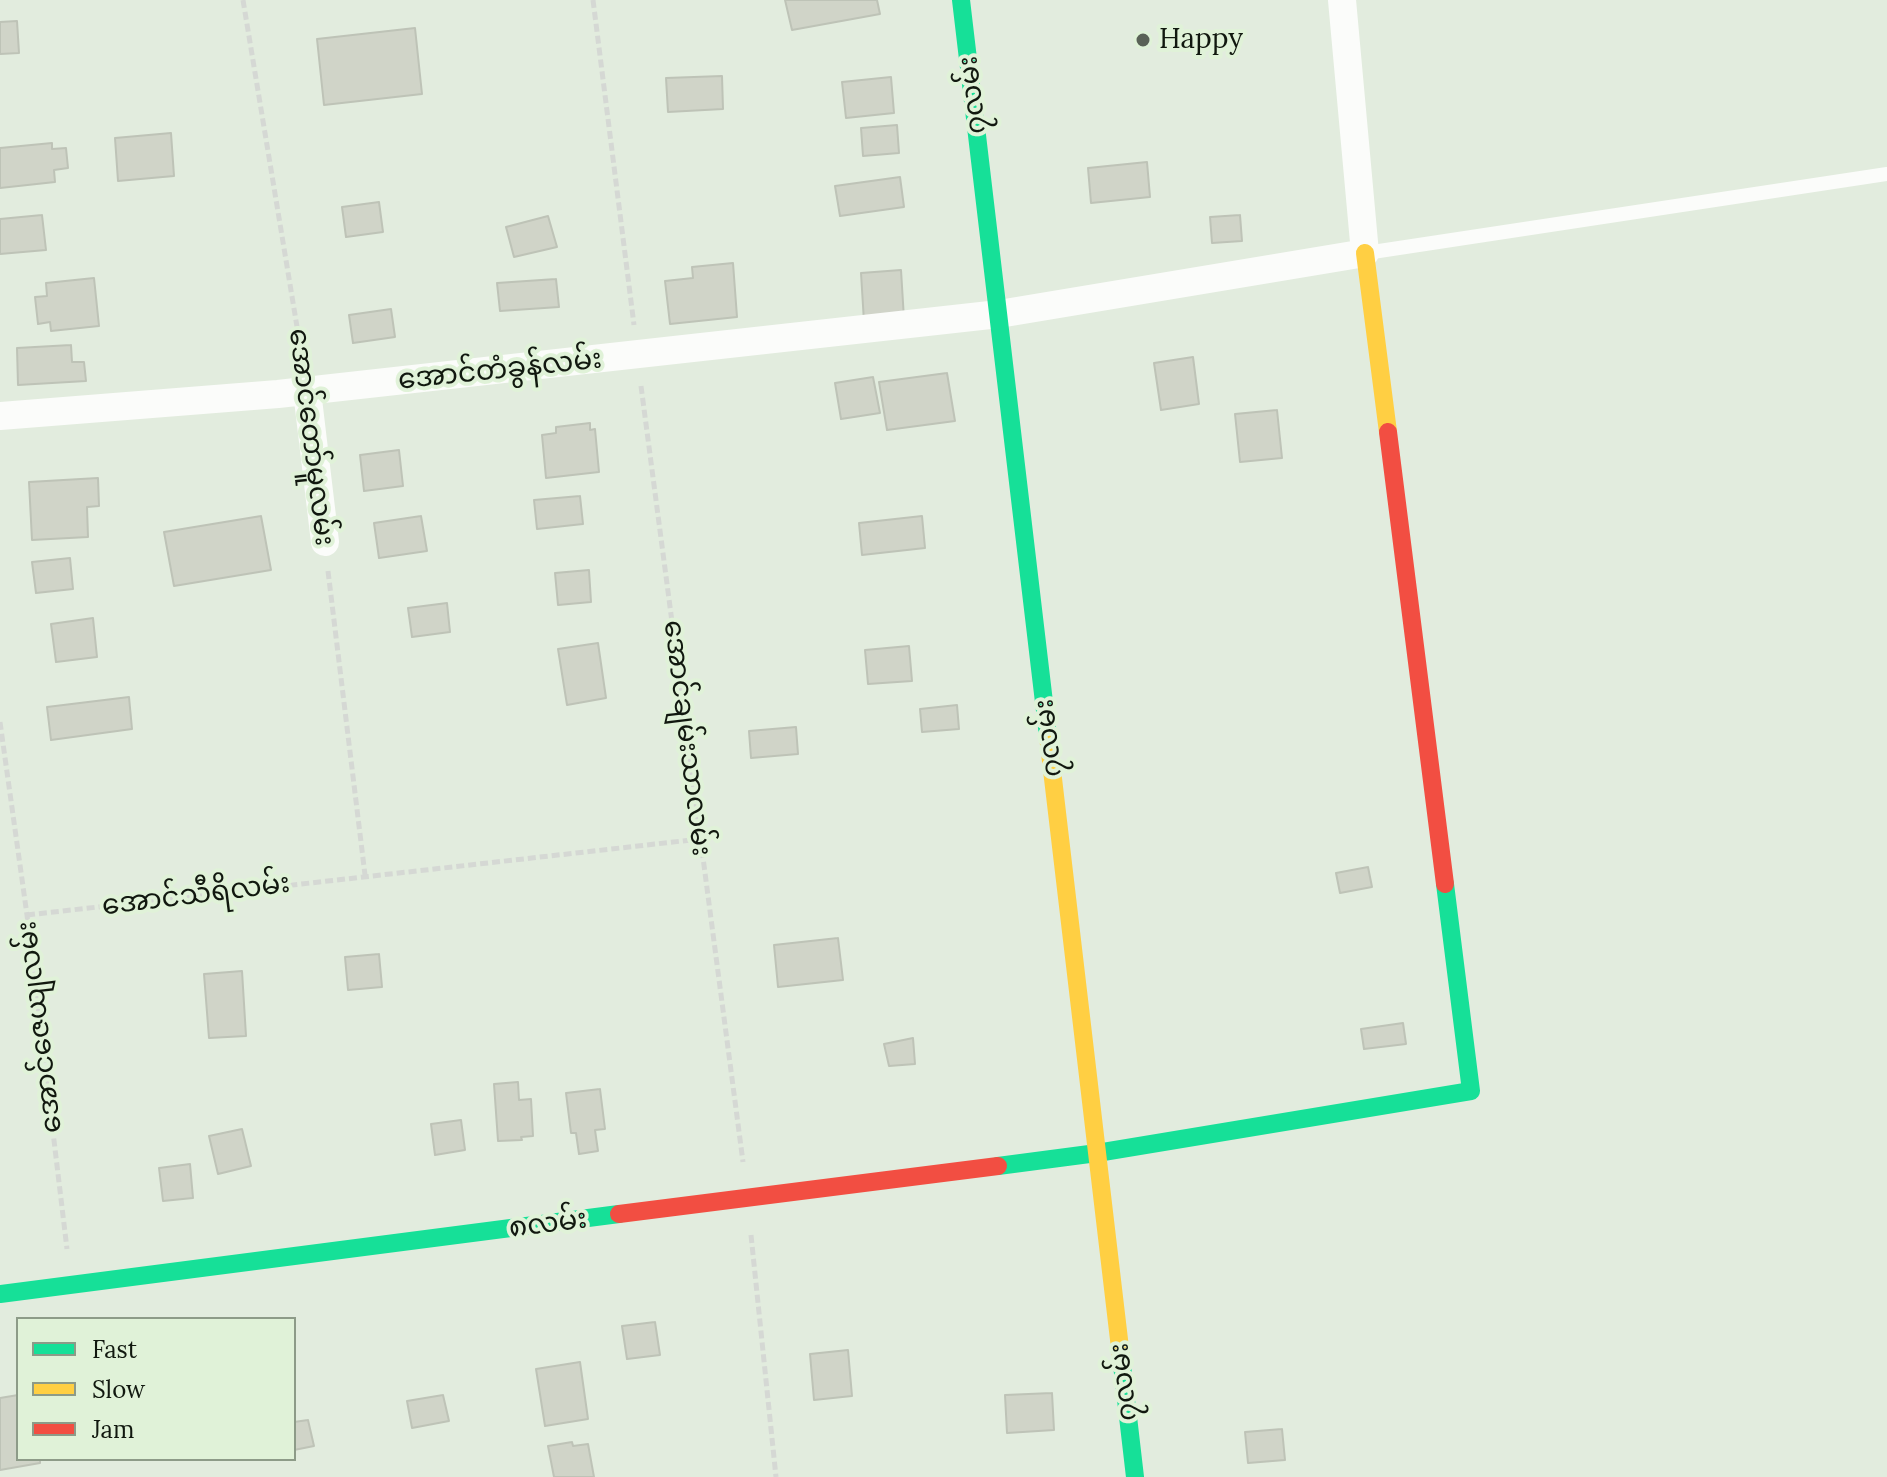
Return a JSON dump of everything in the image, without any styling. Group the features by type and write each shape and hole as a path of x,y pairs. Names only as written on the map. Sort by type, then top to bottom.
{"street":[{"name":"၇လမ်း","path":"961,0 1135,1477"},
{"path":"1342,0 1365,253"},
{"name":"အောင်တံခွန်လမ်း","path":"0,416 307,391 999,314 1365,253"},
{"name":"၈လမ်း","path":"0,1294 1097,1153 1471,1091 1365,253"},
{"name":"အောင်တော်မူလမ်း","path":"307,391 325,542"}],"lane":[{"path":"1365,253 1887,174"}],"path":[{"name":"အောင်တော်မူလမ်း","path":"243,0 307,391"},
{"name":"အောင်ချမ်းသာလမ်း","path":"593,0 747,1198 776,1477"},
{"name":"အောင်တော်မူလမ်း","path":"325,542 365,875"},
{"name":"အောင်ဇေယျလမ်း","path":"0,722 72,1285"},
{"name":"အောင်သီရိလမ်း","path":"27,915 700,839"}],"building":[{"path":"785,0 877,0 880,14 792,30"},
{"path":"17,21 19,53 0,54 0,22"},
{"path":"415,28 422,94 324,105 317,39"},
{"path":"722,76 723,109 668,112 666,78"},
{"path":"891,77 894,113 846,118 842,82"},
{"path":"897,125 899,153 863,156 861,128"},
{"path":"171,133 174,176 118,181 115,138"},
{"path":"52,143 52,149 66,148 68,168 54,170 55,182 0,188 0,148"},
{"path":"1147,162 1150,197 1091,203 1088,168"},
{"path":"900,177 904,207 840,216 835,186"},
{"path":"379,202 383,232 346,237 342,207"},
{"path":"42,215 46,250 0,254 0,219"},
{"path":"1240,215 1242,241 1212,243 1210,217"},
{"path":"548,216 557,247 514,257 506,227"},
{"path":"733,263 737,317 670,324 665,281 693,278 692,267"},
{"path":"901,270 904,319 864,322 861,273"},
{"path":"94,278 99,326 51,331 50,322 38,324 35,297 47,296 46,283"},
{"path":"556,279 559,307 500,311 497,283"},
{"path":"391,309 395,337 353,343 349,315"},
{"path":"71,345 72,362 84,362 86,381 18,385 17,348"},
{"path":"1193,357 1199,404 1161,410 1154,363"},
{"path":"947,373 955,421 887,430 879,382"},
{"path":"873,377 880,413 841,419 835,383"},
{"path":"1277,410 1282,458 1240,462 1235,414"},
{"path":"590,423 590,430 595,429 599,472 546,478 542,435 556,433 556,427"},
{"path":"399,450 403,486 364,491 360,455"},
{"path":"98,478 99,506 87,507 88,537 32,540 29,482"},
{"path":"580,496 583,524 537,529 534,500"},
{"path":"261,516 271,570 174,586 164,532"},
{"path":"421,516 427,551 379,558 374,523"},
{"path":"922,516 925,548 862,555 859,523"},
{"path":"70,558 73,589 36,593 32,562"},
{"path":"589,570 591,602 558,605 555,573"},
{"path":"447,603 450,632 412,637 408,608"},
{"path":"93,618 97,657 56,662 51,624"},
{"path":"598,643 606,698 567,705 558,649"},
{"path":"909,646 912,681 868,684 865,650"},
{"path":"129,697 132,729 51,740 47,707"},
{"path":"957,705 959,729 922,732 920,709"},
{"path":"796,727 798,754 751,758 749,731"},
{"path":"1368,867 1372,887 1340,893 1336,873"},
{"path":"838,938 843,980 778,987 774,945"},
{"path":"379,954 382,987 348,990 345,957"},
{"path":"242,971 246,1036 209,1038 204,974"},
{"path":"1403,1023 1406,1044 1364,1049 1361,1029"},
{"path":"913,1038 915,1064 889,1066 884,1044"},
{"path":"518,1082 519,1100 531,1099 533,1136 521,1137 522,1140 498,1141 494,1084"},
{"path":"600,1089 605,1129 595,1130 598,1151 579,1154 576,1133 571,1133 566,1093"},
{"path":"461,1120 465,1150 435,1155 431,1124"},
{"path":"242,1129 251,1166 218,1174 209,1136"},
{"path":"190,1164 193,1198 163,1201 159,1168"},
{"path":"655,1322 660,1355 627,1359 622,1326"},
{"path":"848,1350 852,1396 814,1400 810,1354"},
{"path":"580,1362 588,1419 545,1426 536,1369"},
{"path":"1052,1393 1054,1430 1007,1433 1005,1395"},
{"path":"16,1395 16,1461 40,1463 0,1470 0,1398"},
{"path":"443,1395 449,1421 412,1428 407,1401"},
{"path":"308,1420 314,1446 296,1450 296,1422"},
{"path":"1282,1429 1285,1460 1248,1463 1245,1432"},
{"path":"572,1442 573,1446 588,1444 594,1477 554,1477 548,1446"}],"traffic: fast":[{"path":"961,0 1048,736"},
{"path":"998,1166 1097,1153 1471,1091 1445,884"},
{"path":"0,1294 619,1214"},
{"path":"1122,1365 1135,1477"}],"traffic: slow":[{"path":"1365,253 1388,432"},
{"path":"1048,736 1122,1365"}],"traffic: jam":[{"path":"1388,432 1445,884"},
{"path":"619,1214 998,1166"}],"place":[{"name":"Happy","path":"1143,40"}]}
